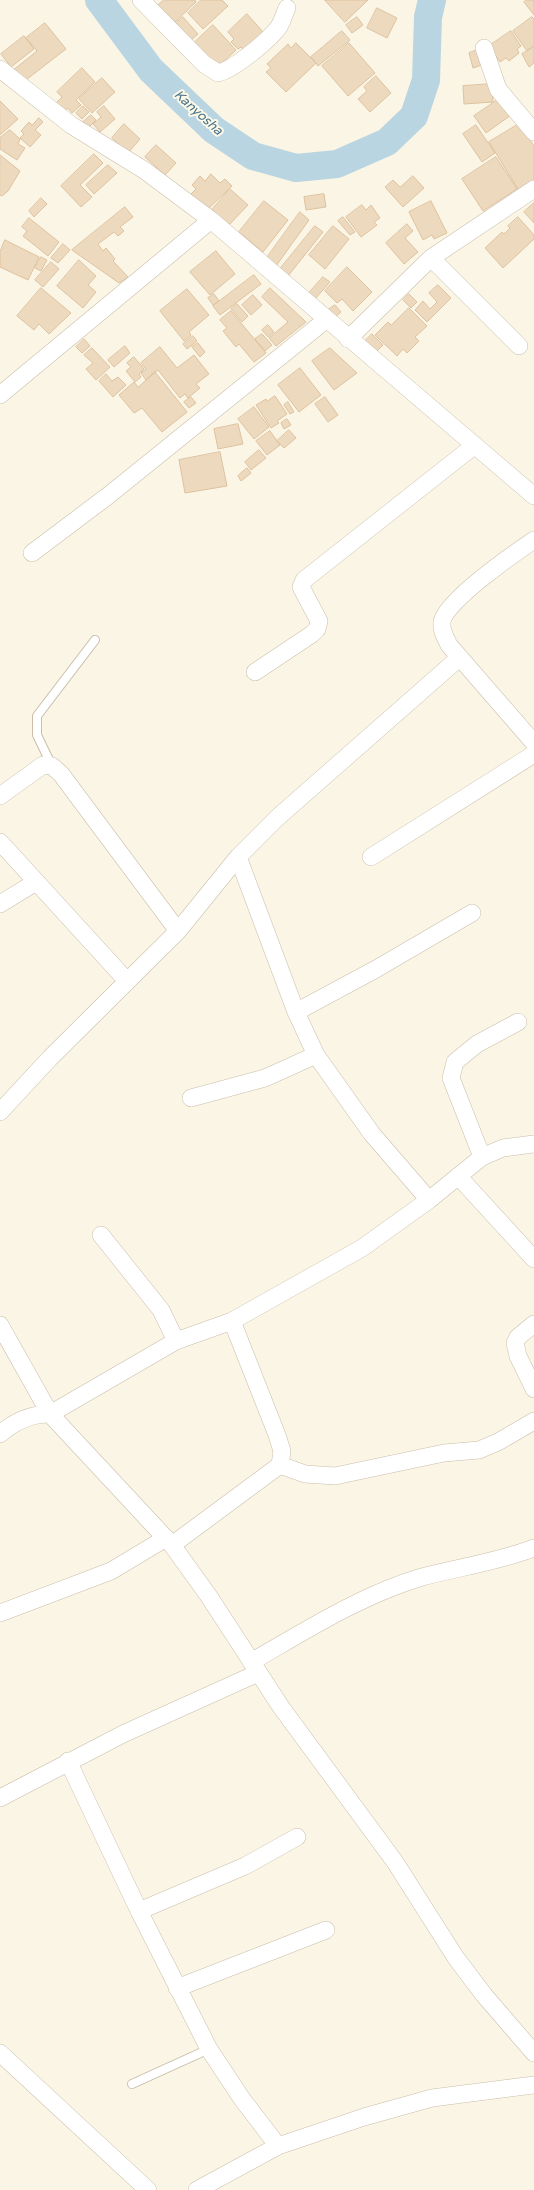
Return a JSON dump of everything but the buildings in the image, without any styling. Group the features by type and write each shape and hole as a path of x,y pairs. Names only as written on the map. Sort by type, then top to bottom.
{"street":[{"path":"141,0 204,64 218,73 226,72 238,63 279,27 285,3"},
{"path":"484,48 498,89 534,132"},
{"path":"0,69 71,125 144,170 211,220 327,319 348,339 534,496"},
{"path":"348,339 431,258 534,189"},
{"path":"0,394 211,220"},
{"path":"431,258 520,346"},
{"path":"32,553 115,490 327,319"},
{"path":"255,672 312,634 317,629 319,621 301,587 304,580 475,445"},
{"path":"534,540 479,580 457,600 442,620 442,630 449,645 534,744"},
{"path":"0,1112 50,1058 178,930 238,857 276,818 459,658"},
{"path":"371,857 534,754"},
{"path":"0,796 43,765 52,766 61,774 178,930"},
{"path":"0,842 127,981"},
{"path":"238,857 296,1012 316,1055 372,1134 429,1200"},
{"path":"0,904 36,882"},
{"path":"296,1012 376,969 472,913"},
{"path":"482,1157 452,1078 455,1062 477,1044 518,1022"},
{"path":"190,1098 265,1078 316,1055"},
{"path":"0,1434 18,1421 33,1414 50,1414 176,1342 232,1321 362,1248 429,1200 482,1157 503,1148 534,1144"},
{"path":"458,1176 534,1259"},
{"path":"101,1235 161,1310 176,1342"},
{"path":"0,1613 111,1570 169,1542 280,1464 282,1451 277,1435 232,1321"},
{"path":"534,1324 518,1337 515,1343 518,1356 534,1389"},
{"path":"0,1325 50,1414 169,1542 208,1595 254,1668 395,1862 456,1958 484,1995 534,2053"},
{"path":"280,1464 305,1474 335,1476 444,1453 479,1450 498,1442 534,1421"},
{"path":"0,1798 68,1761 254,1668 335,1614 381,1593 422,1578 514,1556 534,1548"},
{"path":"68,1761 177,1988 209,2049 242,2099 278,2146"},
{"path":"139,1910 245,1866 297,1837"},
{"path":"177,1988 326,1930"},
{"path":"0,2054 148,2190"},
{"path":"197,2190 278,2146 364,2117 432,2098 534,2086"}],"lane":[{"path":"52,766 37,735 38,716 95,640"},
{"path":"132,2084 209,2049"}],"waterway":[{"name":"Kanyosha","path":"99,0 151,70 214,130 253,156 296,168 337,164 387,142 414,116 426,80 428,17 432,0"}]}
